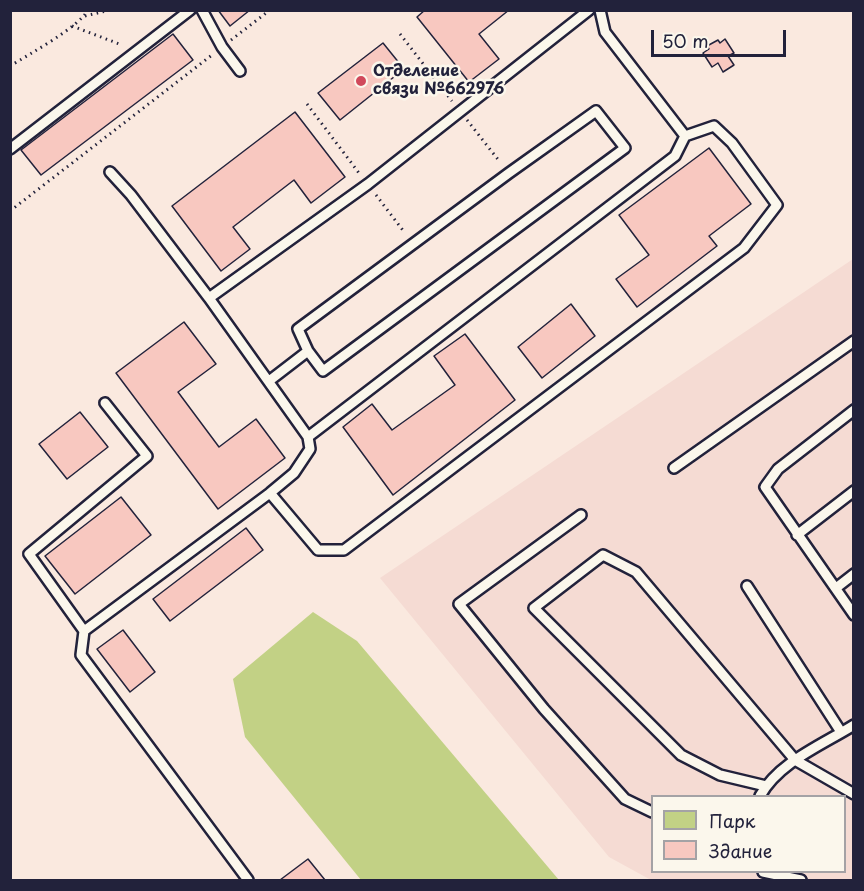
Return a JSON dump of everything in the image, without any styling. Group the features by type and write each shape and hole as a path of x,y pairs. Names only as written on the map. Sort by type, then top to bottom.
{"lane":[{"path":"10,149 190,10"},
{"path":"202,10 222,48 240,71"},
{"path":"209,298 368,184 589,10"},
{"path":"600,10 605,32 685,136"},
{"path":"596,111 625,148 324,371 308,351 298,329 596,111"},
{"path":"270,493 318,550 344,550 744,248 777,205 732,143 714,126 685,136 675,156 308,437"},
{"path":"84,631 270,493 294,473 310,449 308,437 269,381 131,195 110,172"},
{"path":"674,468 854,341"},
{"path":"269,381 308,351"},
{"path":"105,402 147,456 29,554 84,631 81,655 248,880"},
{"path":"854,410 778,469 765,486 854,615"},
{"path":"796,534 854,491"},
{"path":"581,515 459,604 544,709 625,800 651,812"},
{"path":"766,786 720,775 681,755 534,608 603,555 636,572 795,760 854,794"},
{"path":"836,588 854,574"},
{"path":"747,586 841,732"},
{"path":"761,795 766,786 795,760 854,725"},
{"path":"768,873 801,880"}],"path":[{"path":"85,16 88,10"},
{"path":"10,66 85,16 110,10"},
{"path":"10,211 270,10"},
{"path":"72,26 138,51"}],"shaded area":[{"path":"853,259 853,880 651,880 609,857 380,578"}],"green space":[{"path":"313,612 357,641 559,880 361,880 245,737 233,679"}],"building":[{"path":"218,10 250,10 230,26"},
{"path":"425,10 509,10 479,34 499,59 469,82 417,17"},
{"path":"173,34 193,60 41,175 21,150"},
{"path":"725,39 734,53 728,56 734,65 723,72 718,63 712,67 703,53 709,49 707,46 718,40 720,43"},
{"name":"Отделение связи №662976","path":"383,43 404,69 340,120 318,93"},
{"path":"295,112 345,177 311,203 294,180 233,227 250,249 221,271 172,206"},
{"path":"709,148 751,204 709,236 717,246 637,307 616,279 649,255 619,215"},
{"path":"571,304 595,336 542,378 518,347"},
{"path":"184,322 216,364 178,392 219,447 256,419 285,458 218,509 116,373"},
{"path":"465,334 515,400 393,495 343,427 372,404 392,430 455,385 434,356"},
{"path":"80,412 108,447 67,479 39,444"},
{"path":"121,497 151,535 75,594 45,556"},
{"path":"246,528 263,550 170,621 153,599"},
{"path":"123,630 155,672 130,692 97,649"},
{"path":"308,859 325,880 280,880"}],"place":[{"name":"Отделение связи №662976","path":"361,81"}]}
